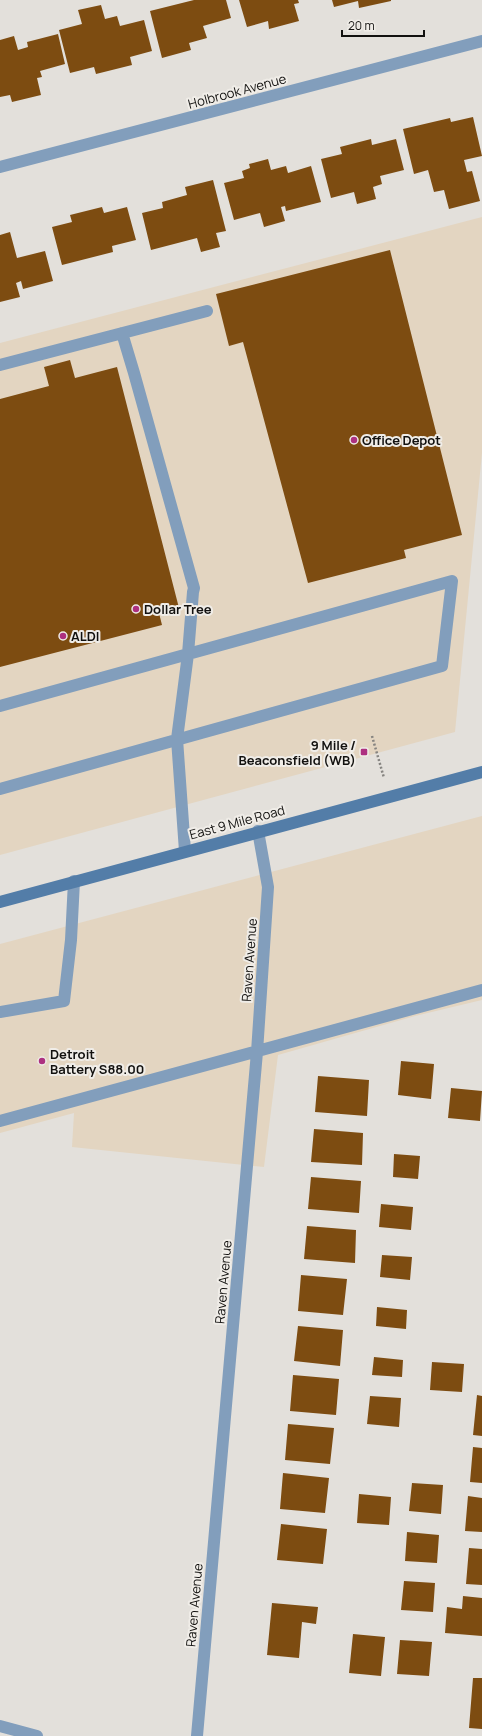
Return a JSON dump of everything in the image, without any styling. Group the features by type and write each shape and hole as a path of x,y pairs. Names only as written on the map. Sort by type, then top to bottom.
{"main road":[{"name":"East 9 Mile Road","path":"0,902 258,831 482,772"}],"street":[{"name":"Holbrook Avenue","path":"0,167 482,41"},
{"path":"0,365 207,311"},
{"path":"122,333 194,588 188,654 177,740 185,851"},
{"path":"0,706 452,581 442,666 0,789"},
{"name":"Raven Avenue","path":"197,1736 257,1052 268,886 258,831"},
{"path":"0,1012 64,1001 71,940 74,882"},
{"path":"0,1121 482,990"},
{"path":"0,1726 37,1736"}],"path":[{"path":"372,736 378,758"}],"shaded area":[{"path":"482,217 482,453 455,732 0,855 0,343"},
{"path":"482,816 482,1000 415,1016 278,1055 264,1167 72,1147 74,1113 0,1133 0,944"}],"building":[{"path":"194,0 226,0 231,18 203,26 207,38 189,43 191,50 162,58 150,11"},
{"path":"239,0 298,0 299,3 294,4 299,21 269,29 268,21 247,27"},
{"path":"332,0 391,1 359,8 358,1 334,7"},
{"path":"101,5 105,19 117,16 120,26 144,20 152,51 130,57 132,65 96,74 94,67 70,73 59,30 82,24 78,10"},
{"path":"58,34 65,64 40,71 42,77 37,78 41,95 12,102 10,95 0,97 0,40 14,36 18,50 28,47 27,42"},
{"path":"473,117 482,156 464,160 467,172 472,171 480,201 449,209 444,190 434,192 428,170 414,174 403,129 450,118 451,122"},
{"path":"371,139 372,145 396,139 404,170 380,176 382,184 373,187 376,199 357,204 354,192 331,198 321,159 342,154 340,147"},
{"path":"268,159 271,170 286,166 288,173 311,166 321,202 286,211 285,206 281,207 285,221 264,227 260,213 234,220 224,183 244,178 242,171 250,168 249,164"},
{"path":"213,180 226,231 216,233 220,247 201,252 197,238 151,250 142,213 163,208 162,202 187,195 185,187"},
{"path":"102,207 104,213 127,207 136,240 112,246 113,252 62,265 52,227 72,222 70,215"},
{"path":"10,232 17,258 45,251 53,281 23,289 21,281 16,283 20,297 0,302 0,235"},
{"name":"Office Depot","path":"390,250 462,535 404,550 406,558 308,583 243,342 229,346 216,294"},
{"path":"70,360 75,378 117,367 179,608 159,613 162,625 0,667 0,399 49,386 44,367"},
{"path":"401,1061 434,1064 431,1099 398,1095"},
{"path":"318,1076 369,1080 367,1116 315,1112"},
{"path":"451,1088 482,1091 480,1121 448,1118"},
{"path":"314,1129 363,1133 362,1165 311,1162"},
{"path":"394,1154 420,1156 418,1179 393,1177"},
{"path":"311,1177 361,1181 359,1213 308,1209"},
{"path":"381,1204 413,1207 411,1230 379,1227"},
{"path":"307,1226 356,1230 355,1263 304,1259"},
{"path":"382,1255 412,1257 410,1280 380,1277"},
{"path":"301,1275 347,1279 343,1315 298,1311"},
{"path":"377,1307 407,1310 406,1329 376,1326"},
{"path":"298,1326 343,1330 340,1366 294,1361"},
{"path":"374,1357 403,1360 402,1377 372,1375"},
{"path":"432,1362 464,1364 462,1392 430,1390"},
{"path":"293,1375 339,1379 336,1415 290,1411"},
{"path":"477,1395 482,1396 482,1436 473,1435"},
{"path":"370,1396 401,1398 399,1427 367,1424"},
{"path":"288,1424 334,1428 330,1464 285,1460"},
{"path":"473,1447 482,1448 482,1483 470,1482"},
{"path":"283,1473 329,1478 325,1513 280,1509"},
{"path":"412,1483 443,1485 441,1514 409,1511"},
{"path":"359,1494 391,1497 389,1525 357,1523"},
{"path":"468,1496 482,1498 482,1532 465,1531"},
{"path":"281,1524 327,1529 323,1564 277,1560"},
{"path":"407,1532 439,1535 437,1563 405,1561"},
{"path":"469,1548 482,1549 482,1585 466,1584"},
{"path":"404,1581 435,1583 433,1612 401,1610"},
{"path":"463,1596 482,1598 482,1636 445,1633 447,1607 462,1609"},
{"path":"272,1603 318,1607 316,1624 302,1622 299,1658 267,1655"},
{"path":"353,1634 385,1637 381,1676 349,1673"},
{"path":"400,1640 432,1642 429,1676 397,1674"},
{"path":"473,1678 482,1678 482,1729 469,1728"}],"place":[{"name":"Office Depot","path":"354,440"},
{"name":"Dollar Tree","path":"136,609"},
{"name":"ALDI","path":"63,636"},
{"name":"9 Mile / Beaconsfield (WB)","path":"364,752"},
{"name":"Detroit Battery S88.00","path":"42,1061"}]}
